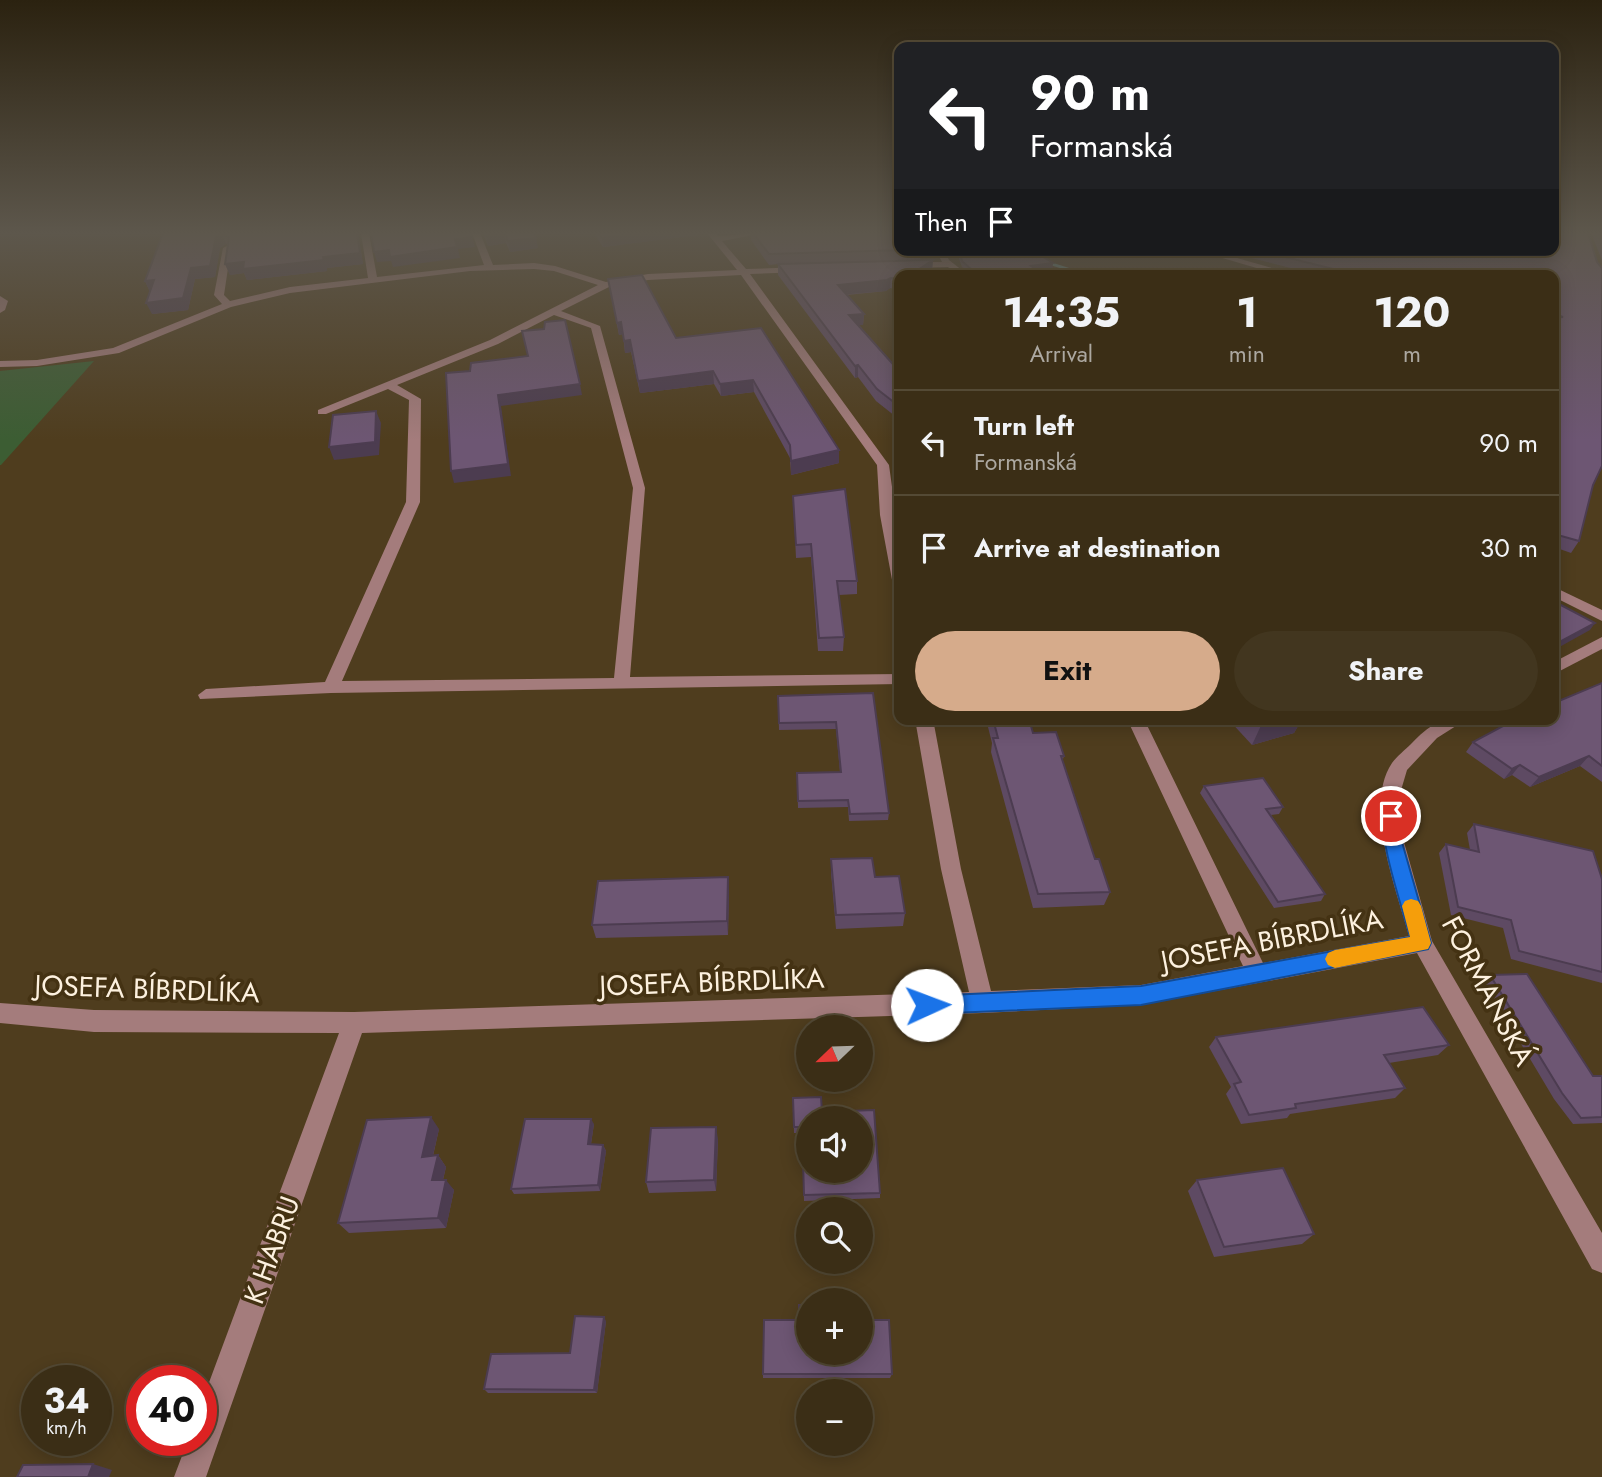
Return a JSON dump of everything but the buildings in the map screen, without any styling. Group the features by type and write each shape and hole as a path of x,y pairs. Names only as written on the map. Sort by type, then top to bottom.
{"street":[{"path":"225,302 228,305"},
{"path":"0,364 37,363 115,351 241,302"},
{"path":"322,412 494,342 573,302"},
{"path":"765,302 883,465 887,514 894,552"},
{"path":"554,312 595,327 639,488 622,681"},
{"path":"331,687 413,502 415,399 390,386"},
{"path":"883,465 894,464"},
{"path":"1559,594 1602,616"},
{"path":"1559,666 1602,642"},
{"path":"206,695 331,687 894,679"},
{"path":"925,725 951,869 983,1003"},
{"path":"1138,725 1257,973"},
{"name":"FORMANSKÁ","path":"1448,725 1431,734 1399,767 1390,797 1392,835 1422,943 1602,1258"},
{"name":"JOSEFA BÍBRDLÍKA","path":"0,1013 94,1021 354,1023 983,1003 1141,995 1422,943"},
{"name":"K HABRU","path":"190,1477 354,1023"}],"green space":[{"path":"94,361 1,465 0,465 0,371"}],"slow traffic":[{"path":"1335,959 1422,943 1411,906"}],"route":[{"path":"927,1005 1141,995 1422,943 1392,835 1391,816"}]}
